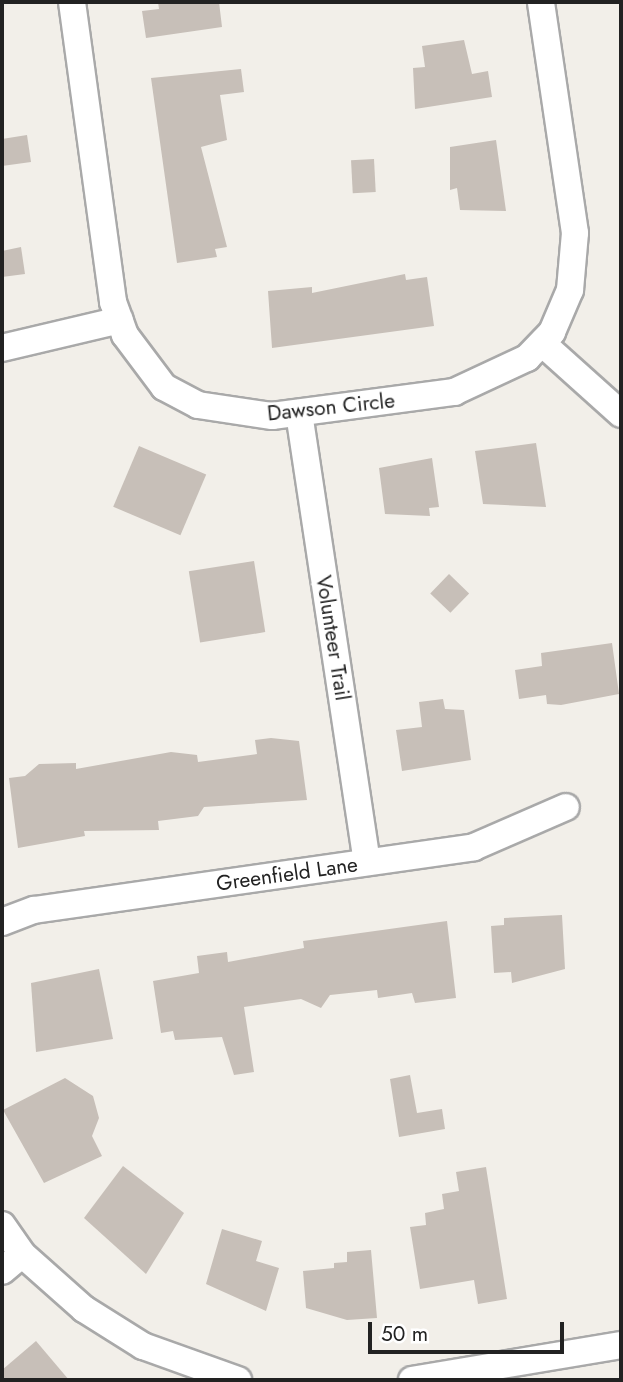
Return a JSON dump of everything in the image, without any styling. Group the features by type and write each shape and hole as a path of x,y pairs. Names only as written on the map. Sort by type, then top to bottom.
{"street":[{"name":"Dawson Circle","path":"72,2 120,320 139,360 175,393 236,413 299,413 454,392 527,358 542,343 570,290 575,233 541,2"},
{"path":"2,348 120,320"},
{"path":"542,343 621,414"},
{"name":"Volunteer Trail","path":"299,413 367,862"},
{"name":"Greenfield Lane","path":"2,922 34,910 474,847 566,807"},
{"path":"2,1225 22,1254 84,1309 143,1346 238,1380"},
{"path":"2,1271 22,1254"},
{"path":"412,1380 621,1345"}],"building":[{"path":"158,2 219,2 222,27 146,38 142,11 159,9"},
{"path":"464,40 472,74 488,71 492,97 415,109 413,68 425,67 422,46"},
{"path":"241,69 244,92 220,95 227,140 201,147 227,247 215,249 217,257 177,263 151,78"},
{"path":"27,135 31,162 2,166 2,139"},
{"path":"496,140 506,211 460,210 457,188 450,190 450,147"},
{"path":"374,159 376,192 353,193 351,160"},
{"path":"21,247 25,274 2,277 2,251"},
{"path":"405,274 406,280 427,277 434,326 272,348 268,291 312,287 312,293"},
{"path":"536,443 546,507 483,504 475,451"},
{"path":"139,446 206,475 180,535 113,507"},
{"path":"432,458 439,507 429,508 430,516 385,514 379,468"},
{"path":"254,561 265,632 200,642 189,571"},
{"path":"449,574 469,593 450,613 430,593"},
{"path":"612,643 619,694 561,705 547,704 546,695 519,699 515,670 542,666 541,653"},
{"path":"443,699 445,709 464,710 471,760 402,771 396,730 422,727 419,702"},
{"path":"271,738 299,741 307,800 204,807 198,816 158,821 159,830 84,831 85,836 18,848 9,778 25,776 39,764 76,763 76,769 171,752 197,755 198,762 257,754 255,740"},
{"path":"562,915 565,969 512,983 511,972 494,973 491,926 504,925 504,918"},
{"path":"447,921 456,998 415,1003 412,993 378,998 377,990 330,995 321,1008 301,999 244,1007 254,1072 234,1075 222,1037 175,1040 173,1031 161,1033 153,981 199,973 197,956 227,952 228,962 304,948 303,941"},
{"path":"99,969 113,1039 36,1052 31,983"},
{"path":"410,1075 417,1113 442,1109 445,1129 399,1137 390,1079"},
{"path":"65,1078 93,1096 99,1118 92,1136 102,1156 44,1183 3,1110"},
{"path":"123,1166 184,1213 146,1274 84,1218"},
{"path":"486,1167 507,1299 478,1304 474,1280 420,1289 410,1227 426,1225 425,1213 444,1209 442,1194 459,1191 456,1172"},
{"path":"222,1229 262,1241 256,1261 279,1268 266,1311 206,1284"},
{"path":"371,1250 377,1318 347,1320 306,1308 303,1271 334,1268 334,1263 347,1262 347,1252"},
{"path":"36,1341 69,1380 2,1380 2,1370"}]}
